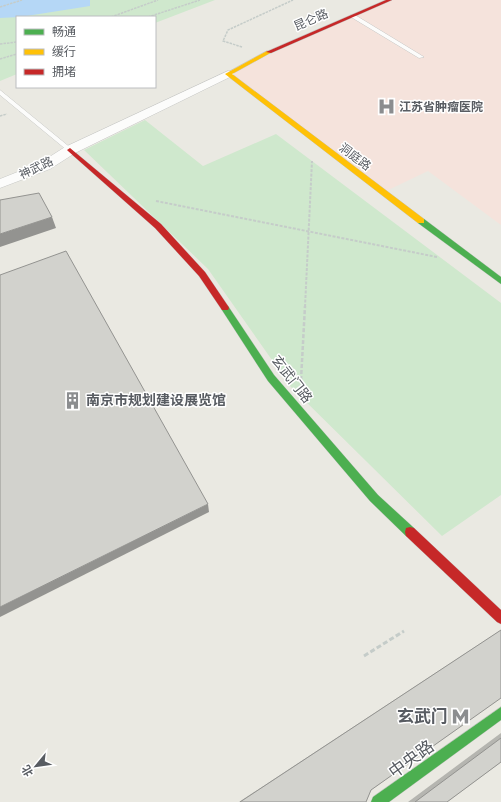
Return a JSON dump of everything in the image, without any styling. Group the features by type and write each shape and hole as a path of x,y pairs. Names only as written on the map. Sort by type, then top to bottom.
{"street":[{"name":"昆仑路","path":"264,54 390,0"},
{"path":"228,74 264,54"},
{"name":"洞庭路","path":"228,74 313,140 501,281"},
{"name":"神武路","path":"0,184 45,166 70,150 228,74"},
{"name":"玄武门路","path":"70,150 158,226 202,274 271,378 374,498 501,618"},
{"name":"中央路","path":"378,802 501,713"}],"lane":[{"path":"353,16 420,57"},
{"path":"0,92 70,150"}],"path":[{"path":"0,7 22,0"},
{"path":"114,16 141,8 158,0"},
{"path":"151,16 200,0"},
{"path":"264,54 224,41 228,30 293,0"},
{"path":"0,3 4,6"},
{"path":"0,44 16,42"},
{"path":"0,59 16,54"},
{"path":"301,381 313,140"},
{"path":"153,200 440,258"},
{"path":"364,656 404,631"}],"shaded area":[{"name":"江苏省肿瘤医院","path":"390,0 501,0 501,225 428,171 382,193 228,74"}],"green space":[{"path":"0,0 215,0 156,23 156,16 16,16 16,74 0,81"},
{"path":"145,120 203,166 276,134 501,303 501,495 442,536 291,387 208,269 84,150"}],"water":[{"path":"0,0 90,0 90,6 26,16 0,18"}],"building":[{"path":"39,193 52,217 0,234 0,200"},
{"name":"南京市规划建设展览馆","path":"66,251 208,504 0,607 0,275"},
{"path":"501,630 501,698 371,790 366,802 240,802"},
{"path":"501,738 501,762 447,802 415,802"}],"traffic: fast":[{"path":"421,221 501,281"},
{"path":"225,308 271,378 374,498 410,532"},
{"path":"378,802 501,713"}],"traffic: slow":[{"path":"269,52 228,74 421,221"}],"traffic: jam":[{"path":"269,52 390,0"},
{"path":"70,150 158,226 202,274 225,308"},
{"path":"410,532 501,618"}],"place":[{"name":"江苏省肿瘤医院","path":"386,107"},
{"name":"南京市规划建设展览馆","path":"73,400"},
{"name":"玄武门","path":"461,716"}]}
